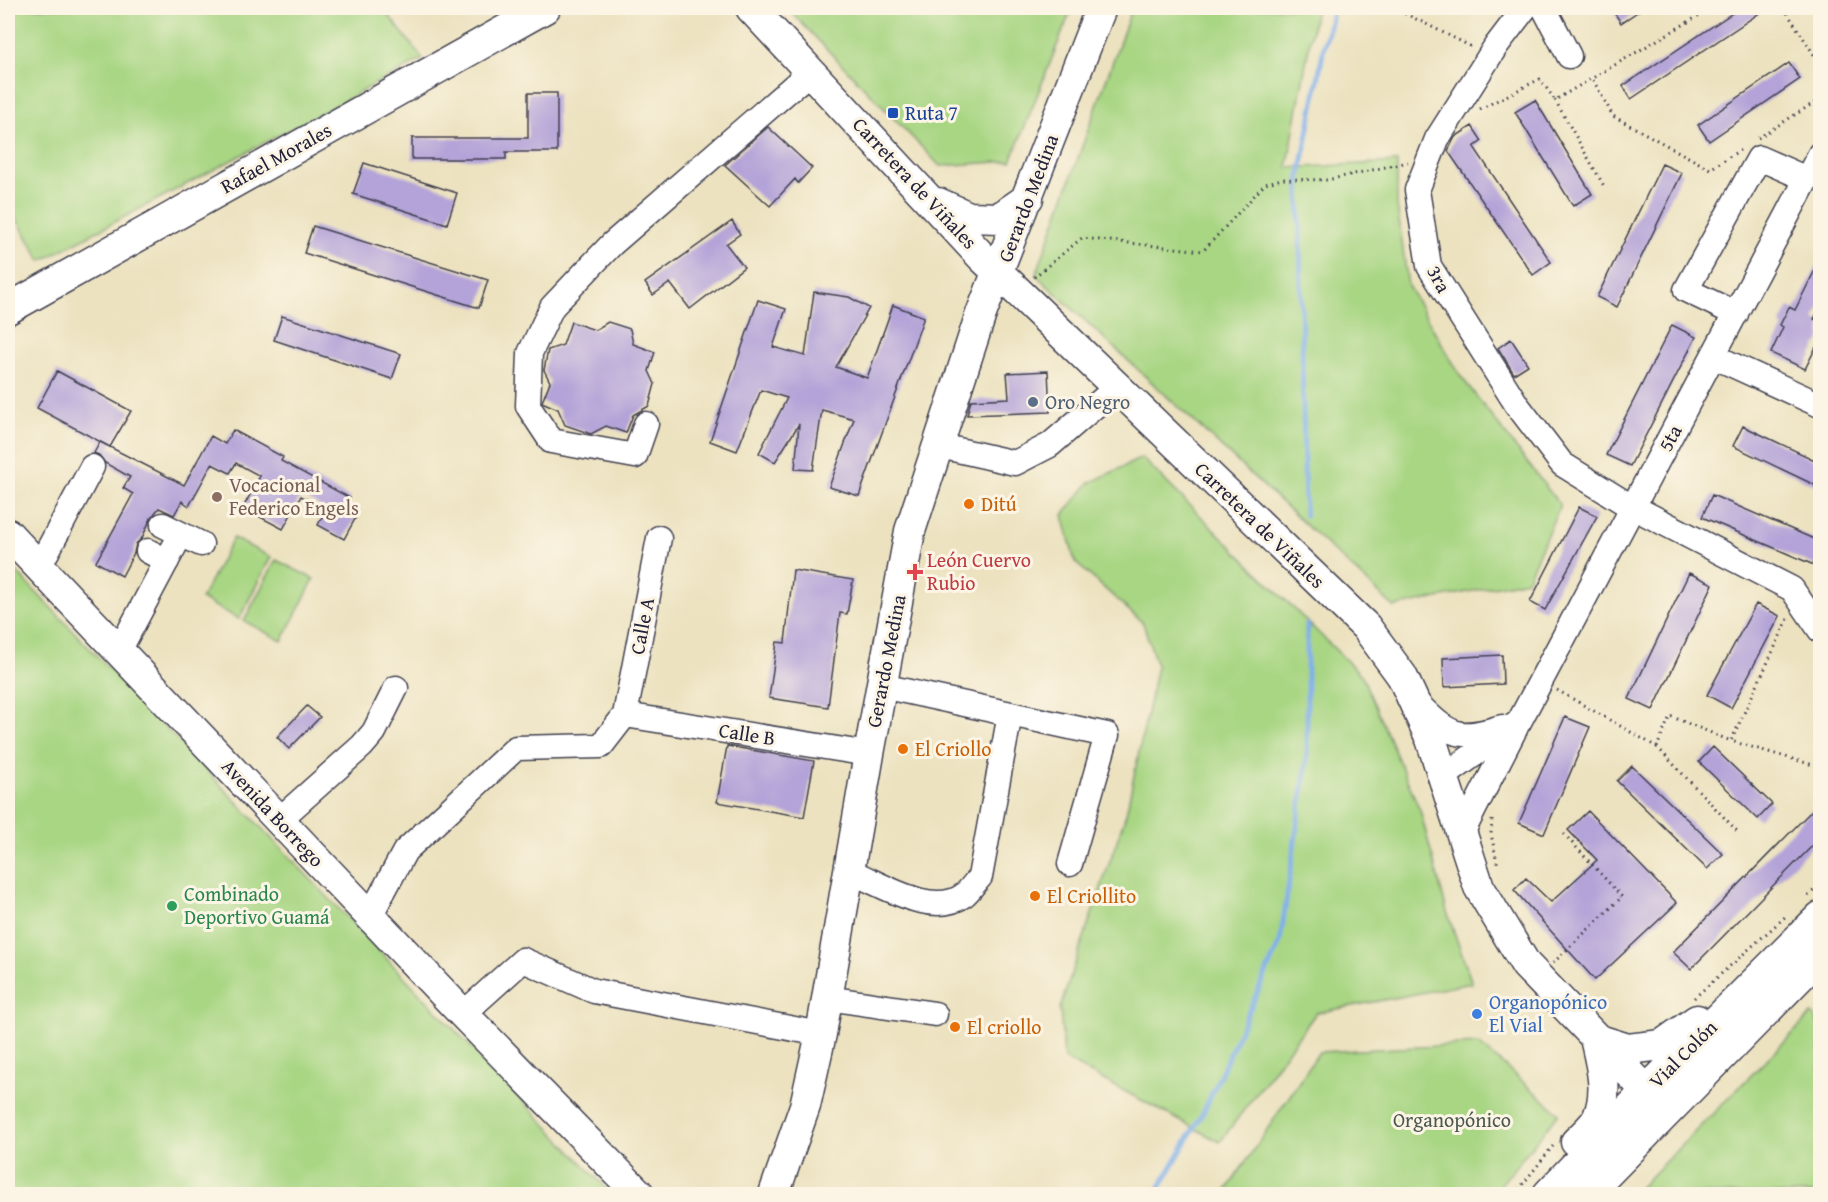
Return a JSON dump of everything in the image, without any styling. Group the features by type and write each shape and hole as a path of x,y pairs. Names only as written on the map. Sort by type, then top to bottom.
{"main road":[{"name":"Rafael Morales","path":"8,309 544,8"},
{"name":"Carretera de Viñales","path":"751,8 999,271 1366,627 1402,676 1431,739 1479,887 1526,965 1656,1101"},
{"name":"Gerardo Medina","path":"774,1194 805,1106 821,1034 868,754 910,531 936,445 981,314 1101,8"},
{"path":"929,199 969,217 999,218 1028,198"},
{"name":"Avenida Borrego","path":"8,534 463,1014 639,1194"},
{"path":"1595,1038 1628,1049 1662,1045 1732,994 1805,915"},
{"name":"Vial Colón","path":"1587,1194 1656,1101 1805,915"},
{"name":"Vial Colón","path":"1548,1194 1821,956"},
{"path":"1537,1194 1561,1159 1597,1119 1603,1095 1603,1074 1595,1038"}],"street":[{"name":"3ra","path":"1525,8 1490,56 1437,139 1417,190 1429,266 1517,405 1562,464 1633,507 1792,589 1821,630"},
{"path":"1544,8 1569,56"},
{"path":"646,424 635,456 551,441 528,406 530,353 552,307 620,238 811,71"},
{"name":"5ta","path":"1462,833 1540,681 1821,154"},
{"path":"1736,314 1686,290 1760,158 1807,179"},
{"path":"1713,356 1821,405"},
{"path":"936,445 1015,463 1050,445 1117,387"},
{"path":"39,567 92,468"},
{"path":"119,651 158,556 182,535"},
{"name":"Calle A","path":"625,715 659,538"},
{"path":"882,686 1107,735 1070,864"},
{"path":"279,820 362,746 374,732 396,688"},
{"path":"1412,698 1442,728 1472,736 1519,722"},
{"path":"849,871 900,895 939,904 964,895 980,877 1010,714"},
{"path":"370,916 405,851 516,748 601,746 625,715"},
{"name":"Calle B","path":"625,715 868,754"},
{"name":"5ta","path":"1443,777 1519,722"},
{"path":"463,1014 524,960 594,991 821,1034"},
{"path":"827,998 934,1014"}],"path":[{"path":"1394,8 1490,56"},
{"path":"1784,8 1821,64"},
{"path":"1593,80 1613,116 1710,169 1740,150"},
{"path":"1750,143 1821,99"},
{"path":"1556,100 1604,186"},
{"path":"1021,291 1036,275 1082,238 1203,251 1265,184 1281,180 1327,180 1430,157"},
{"path":"1731,741 1798,598"},
{"path":"1540,681 1657,747 1737,831"},
{"path":"1657,747 1671,716 1731,741 1821,766"},
{"path":"1493,813 1491,834 1500,876"},
{"path":"1552,964 1622,897 1564,834"},
{"path":"1688,1003 1805,915 1821,885"},
{"path":"1545,956 1558,972"},
{"path":"1515,1194 1558,1139"}],"green space":[{"path":"8,8 383,8 423,59 41,261 8,204"},
{"path":"787,8 1072,8 1011,161 940,166"},
{"path":"1132,8 1316,8 1287,168 1397,162 1397,205 1408,286 1460,375 1560,505 1527,580 1394,607 1036,275"},
{"path":"1142,458 1362,676 1420,810 1447,912 1472,983 1316,1013 1220,1142 1064,1059 1060,1008 1126,814 1157,666 1143,623 1075,562 1063,515 1089,483"},
{"path":"233,538 271,557 239,619 201,599"},
{"path":"276,560 314,579 282,641 244,621"},
{"name":"Combinado Deportivo Guamá","path":"8,563 612,1194 8,1194"},
{"path":"1812,1014 1820,1026 1820,1194 1633,1194"},
{"name":"Organopónico","path":"1479,1044 1559,1113 1493,1194 1224,1194 1319,1052"}],"building":[{"path":"1611,8 1643,8 1621,23"},
{"path":"1740,8 1767,8 1631,99 1623,86"},
{"path":"1789,63 1800,79 1709,141 1698,125"},
{"path":"528,93 557,93 557,152 506,152 506,159 412,159 412,138 528,138"},
{"path":"1535,100 1592,194 1573,206 1515,112"},
{"path":"1472,126 1482,141 1474,147 1551,262 1533,275 1448,151 1455,137"},
{"path":"768,127 812,168 798,183 795,179 770,206 725,165"},
{"path":"364,163 457,193 447,224 353,194"},
{"path":"1662,164 1682,173 1617,307 1597,297"},
{"path":"732,221 740,234 726,244 744,267 690,309 670,283 653,295 645,283"},
{"path":"313,226 488,280 479,308 304,253"},
{"path":"1821,258 1821,306 1814,319 1821,323 1821,337 1805,369 1771,353 1783,327 1780,325 1789,307 1795,310"},
{"path":"814,292 849,297 869,308 836,367 867,378 893,305 924,317 859,496 829,487 854,419 822,410 813,470 795,469 799,424 775,462 759,453 787,398 761,390 737,451 710,441 758,300 786,309 773,347 805,356"},
{"path":"282,316 401,354 392,379 274,340"},
{"path":"571,322 595,330 608,322 630,329 633,344 655,352 649,371 655,384 649,406 633,415 626,433 606,426 591,434 565,425 558,409 542,402 550,382 544,370 548,350 563,345"},
{"path":"1672,325 1696,337 1630,466 1606,455"},
{"path":"1511,339 1528,365 1514,374 1498,348"},
{"path":"57,371 131,411 110,447 37,408"},
{"path":"1048,371 1050,412 967,415 971,400 1009,398 1007,373"},
{"path":"1743,426 1821,463 1821,488 1733,446"},
{"path":"233,430 283,457 281,461 350,498 343,511 356,517 344,539 318,525 326,509 301,496 283,529 243,508 260,476 236,463 230,473 212,464 189,506 182,501 174,515 159,508 151,518 142,538 136,544 122,576 96,562 133,494 123,488 130,477 105,463 99,455 94,453 100,442 184,485 211,436 225,444"},
{"path":"1712,495 1821,542 1821,568 1702,517"},
{"path":"1579,507 1597,516 1545,610 1530,602"},
{"path":"793,570 853,580 847,614 840,613 828,707 769,698 777,642 785,643"},
{"path":"1689,573 1713,584 1653,710 1629,699"},
{"path":"1756,604 1780,616 1731,708 1707,695"},
{"path":"1502,655 1503,684 1444,687 1443,658"},
{"path":"307,706 320,717 289,749 277,737"},
{"path":"1565,717 1590,727 1544,834 1519,823"},
{"path":"727,746 814,761 804,817 717,802"},
{"path":"1713,747 1772,804 1758,819 1699,762"},
{"path":"1632,766 1723,854 1707,869 1617,781"},
{"path":"1821,801 1821,837 1691,969 1673,952"},
{"path":"1588,811 1677,903 1595,980 1514,890 1526,878 1551,902 1597,860 1568,830"}],"waterway":[{"path":"1305,515 1299,181 1324,47 1334,8"},
{"path":"1156,1194 1204,1111 1280,942 1307,760 1307,624"}],"place":[{"name":"Ruta 7","path":"893,113"},
{"name":"Oro Negro","path":"1033,402"},
{"name":"Vocacional Federico Engels","path":"217,497"},
{"name":"Ditú","path":"969,504"},
{"name":"León Cuervo Rubio","path":"915,572"},
{"name":"El Criollo","path":"903,749"},
{"name":"El Criollito","path":"1035,896"},
{"name":"Combinado Deportivo Guamá","path":"172,906"},
{"name":"Organopónico El Vial","path":"1477,1014"},
{"name":"El criollo","path":"955,1027"}]}
